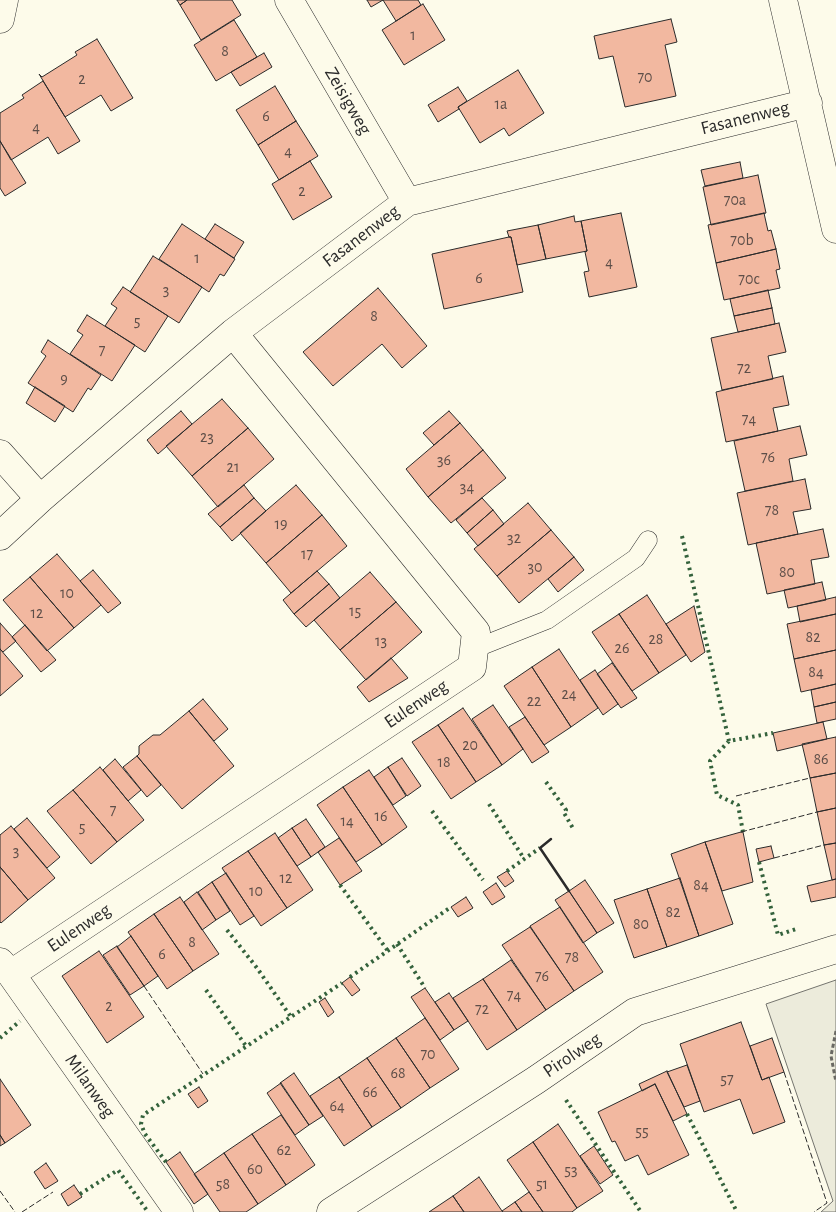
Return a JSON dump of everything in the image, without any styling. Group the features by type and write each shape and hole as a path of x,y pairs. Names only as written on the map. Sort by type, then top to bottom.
{"street":[{"path":"0,19 4,0"},
{"name":"Zeisigweg","path":"289,0 407,202"},
{"path":"783,0 836,229"},
{"name":"Fasanenweg","path":"0,536 40,499 233,333 407,202 808,103"},
{"name":"Eulenweg","path":"5,968 472,667 476,632 233,333"},
{"path":"0,454 40,499"},
{"name":"Pirolweg","path":"331,1212 536,1080 635,1012 836,949"},
{"name":"Milanweg","path":"5,968 179,1212"}],"lane":[{"path":"474,649 547,620 636,558 648,540"}],"path":[{"path":"836,1031 831,1056 836,1082"}],"shaded area":[{"path":"836,980 836,1212 821,1212 833,1201 766,1004"}],"building":[{"path":"177,0 187,0 180,5"},
{"path":"187,0 232,0 241,15 201,40 180,5"},
{"path":"367,0 383,0 371,7"},
{"path":"383,0 418,0 421,5 396,21"},
{"path":"423,4 445,40 404,65 382,30"},
{"path":"671,19 677,42 665,45 676,96 625,107 613,56 599,59 594,36"},
{"path":"234,20 257,57 216,81 194,45"},
{"path":"97,39 133,98 111,111 101,95 65,117 39,74 42,77 77,55 75,52"},
{"path":"264,53 272,67 240,86 231,72"},
{"path":"518,70 544,113 509,136 504,128 480,143 458,107"},
{"path":"43,81 80,141 58,154 48,137 11,160 0,141 0,113 24,98 22,95"},
{"path":"275,86 296,121 258,145 236,110"},
{"path":"458,87 467,101 458,107 459,109 438,122 428,105"},
{"path":"296,121 318,156 279,180 258,145"},
{"path":"0,141 26,183 5,196 0,188"},
{"path":"310,161 332,197 293,220 272,184"},
{"path":"740,162 743,178 705,186 701,170"},
{"path":"758,175 766,213 711,225 703,187"},
{"path":"621,213 637,287 589,297 584,272 589,271 585,252 587,251 581,221"},
{"path":"764,213 768,231 771,230 776,249 716,263 708,225"},
{"path":"574,216 575,222 581,221 587,251 546,259 538,225"},
{"path":"182,224 235,259 224,276 220,274 209,292 159,259"},
{"path":"215,224 244,242 234,258 205,239"},
{"path":"538,225 546,259 517,265 511,237 509,237 507,231"},
{"path":"511,237 523,292 444,309 432,254"},
{"path":"776,249 780,269 776,270 780,288 724,300 716,263"},
{"path":"153,256 202,287 179,323 130,292"},
{"path":"123,287 168,316 145,352 105,326 117,308 111,304"},
{"path":"378,288 427,346 402,368 382,344 333,386 303,352"},
{"path":"768,290 772,308 734,316 730,299"},
{"path":"772,308 775,324 738,332 734,316"},
{"path":"87,315 135,345 112,381 70,354 83,335 77,331"},
{"path":"779,323 786,352 768,356 773,379 722,390 711,338"},
{"path":"48,340 101,375 91,390 88,388 73,412 28,383 46,356 41,352"},
{"path":"783,376 789,405 773,408 778,431 726,442 716,392"},
{"path":"35,387 65,406 55,422 26,403"},
{"path":"222,399 248,428 192,476 166,446"},
{"path":"181,411 192,424 158,454 147,440"},
{"path":"449,411 460,423 434,445 423,433"},
{"path":"460,423 483,450 428,497 406,469"},
{"path":"800,426 807,455 789,459 793,481 745,491 734,441"},
{"path":"248,428 274,459 218,507 192,476"},
{"path":"483,450 506,478 451,523 428,497"},
{"path":"805,479 811,509 793,512 798,534 748,545 737,493"},
{"path":"244,485 254,498 220,527 208,514"},
{"path":"296,485 322,515 266,563 240,533"},
{"path":"254,498 266,511 232,541 220,527"},
{"path":"482,498 493,510 467,533 456,520"},
{"path":"528,503 551,530 497,576 474,549"},
{"path":"493,510 504,524 478,546 467,533"},
{"path":"322,515 347,546 291,593 266,563"},
{"path":"823,529 829,557 811,560 815,584 767,594 756,543"},
{"path":"551,530 574,557 519,603 497,576"},
{"path":"57,554 101,605 74,628 30,577"},
{"path":"574,557 584,570 558,592 548,579"},
{"path":"93,570 121,603 108,613 80,581"},
{"path":"317,571 329,584 294,614 283,600"},
{"path":"370,572 396,602 340,650 314,620"},
{"path":"30,577 74,628 47,651 3,600"},
{"path":"822,582 826,600 788,608 784,590"},
{"path":"329,584 340,598 306,627 294,614"},
{"path":"647,595 686,655 659,673 619,614"},
{"path":"836,597 836,614 800,622 797,606"},
{"path":"396,602 422,632 366,680 340,650"},
{"path":"694,606 705,652 691,662 666,624"},
{"path":"619,614 659,673 632,691 592,632"},
{"path":"836,614 836,650 794,659 787,624"},
{"path":"0,623 16,641 3,652 0,649"},
{"path":"25,625 56,660 41,672 12,637"},
{"path":"0,649 23,676 0,696"},
{"path":"559,649 598,708 571,727 532,667"},
{"path":"836,650 836,684 801,692 794,659"},
{"path":"391,658 408,678 369,702 357,687"},
{"path":"612,663 637,698 621,708 597,674"},
{"path":"532,667 571,727 544,745 504,686"},
{"path":"595,670 618,704 603,715 580,680"},
{"path":"836,684 836,702 814,707 811,690"},
{"path":"203,699 228,729 214,741 189,711"},
{"path":"836,702 836,719 817,723 814,707"},
{"path":"493,705 523,749 502,765 472,719"},
{"path":"463,708 502,765 476,782 438,725"},
{"path":"189,711 234,766 182,809 137,756 139,754 139,746 153,735 160,735"},
{"path":"525,717 549,752 532,763 509,727"},
{"path":"823,722 827,739 777,751 773,733"},
{"path":"438,725 476,782 451,799 412,742"},
{"path":"836,737 836,773 810,778 802,744"},
{"path":"137,756 161,785 147,797 123,767"},
{"path":"402,758 421,786 407,796 388,767"},
{"path":"115,759 141,790 128,801 103,770"},
{"path":"100,767 144,820 117,842 73,790"},
{"path":"388,767 406,796 393,805 374,777"},
{"path":"369,770 407,827 382,845 343,787"},
{"path":"836,773 836,808 817,812 810,778"},
{"path":"343,787 382,845 356,862 317,805"},
{"path":"73,790 117,842 91,864 47,811"},
{"path":"836,808 836,843 824,845 817,812"},
{"path":"27,818 60,857 47,868 14,829"},
{"path":"306,819 325,847 311,857 292,828"},
{"path":"11,826 55,878 28,900 0,867 0,835"},
{"path":"292,828 311,857 297,866 278,838"},
{"path":"743,832 753,882 722,891 705,842"},
{"path":"275,833 313,890 287,908 248,851"},
{"path":"339,838 362,871 340,885 318,852"},
{"path":"705,842 733,924 699,936 671,854"},
{"path":"836,843 836,879 832,880 824,845"},
{"path":"771,846 774,858 759,862 756,849"},
{"path":"248,851 287,908 261,926 222,868"},
{"path":"0,867 28,900 1,923 0,922"},
{"path":"507,871 514,881 505,887 497,877"},
{"path":"226,873 254,916 240,925 212,882"},
{"path":"680,878 699,936 667,947 647,889"},
{"path":"836,879 836,897 811,902 807,886"},
{"path":"585,880 614,923 597,933 569,891"},
{"path":"212,882 230,911 216,920 198,892"},
{"path":"496,883 505,897 492,905 483,892"},
{"path":"647,889 667,947 634,958 614,900"},
{"path":"569,891 597,933 583,943 555,900"},
{"path":"197,892 216,920 202,930 184,902"},
{"path":"180,897 219,954 193,971 154,914"},
{"path":"466,897 473,908 458,917 451,907"},
{"path":"560,907 603,972 574,991 530,926"},
{"path":"154,914 193,971 167,989 128,932"},
{"path":"530,927 574,991 546,1010 502,945"},
{"path":"131,936 158,976 144,986 117,947"},
{"path":"117,946 144,986 130,995 103,955"},
{"path":"99,951 144,1017 107,1043 62,976"},
{"path":"511,960 546,1010 517,1030 483,979"},
{"path":"350,977 360,990 352,996 342,983"},
{"path":"483,979 517,1030 487,1050 453,998"},
{"path":"425,988 454,1030 440,1040 411,997"},
{"path":"449,993 468,1021 454,1030 435,1002"},
{"path":"325,998 334,1012 328,1017 319,1002"},
{"path":"425,1018 459,1069 430,1088 396,1038"},
{"path":"741,1022 762,1080 769,1077 785,1122 753,1134 740,1099 704,1112 680,1044"},
{"path":"396,1038 430,1088 401,1108 367,1058"},
{"path":"772,1038 784,1072 762,1080 750,1046"},
{"path":"367,1058 401,1108 372,1127 339,1077"},
{"path":"687,1065 700,1101 684,1107 667,1072"},
{"path":"667,1071 687,1114 673,1121 655,1084 642,1091 639,1084"},
{"path":"294,1073 323,1116 309,1125 280,1083"},
{"path":"339,1077 372,1127 344,1146 310,1096"},
{"path":"0,1079 31,1125 5,1143 0,1135"},
{"path":"281,1083 309,1125 295,1135 267,1093"},
{"path":"655,1084 689,1155 648,1175 638,1155 625,1161 615,1141 612,1142 598,1112"},
{"path":"199,1087 208,1101 198,1108 188,1094"},
{"path":"281,1115 315,1165 286,1185 252,1134"},
{"path":"558,1124 603,1191 577,1208 533,1142"},
{"path":"252,1134 286,1185 258,1204 224,1153"},
{"path":"0,1135 5,1143 0,1146"},
{"path":"533,1142 577,1208 572,1212 543,1212 507,1160"},
{"path":"594,1146 613,1175 600,1184 580,1156"},
{"path":"180,1152 208,1194 194,1204 166,1162"},
{"path":"224,1153 258,1204 246,1212 220,1212 194,1174"},
{"path":"46,1163 58,1181 45,1189 34,1172"},
{"path":"479,1177 503,1212 464,1212 453,1196"},
{"path":"74,1185 82,1197 68,1206 61,1194"},
{"path":"529,1192 543,1212 522,1212 515,1202"},
{"path":"453,1196 464,1212 429,1212"},
{"path":"515,1202 522,1212 502,1211"}],"hedge":[{"path":"682,536 729,741"},
{"path":"743,832 738,805 717,795 710,761 729,741 773,733"},
{"path":"546,782 566,810 564,813 574,830"},
{"path":"489,804 523,857"},
{"path":"432,811 483,880"},
{"path":"507,871 540,848"},
{"path":"759,862 778,935 796,929"},
{"path":"340,885 388,951"},
{"path":"350,977 451,907"},
{"path":"227,930 257,968 291,1017"},
{"path":"397,944 425,988"},
{"path":"166,1162 145,1134 141,1124 143,1115 342,983"},
{"path":"206,990 246,1046"},
{"path":"0,1038 20,1021"},
{"path":"566,1100 641,1212"},
{"path":"687,1114 737,1212"},
{"path":"80,1194 118,1170 148,1212"}],"fence":[{"path":"736,796 810,778"},
{"path":"741,832 817,812"},
{"path":"774,858 824,845"},
{"path":"144,986 203,1074"},
{"path":"784,1072 827,1203 814,1212"},
{"path":"0,1191 15,1212"},
{"path":"22,1212 53,1192"}],"wall":[{"path":"551,839 540,848 569,891"}]}
